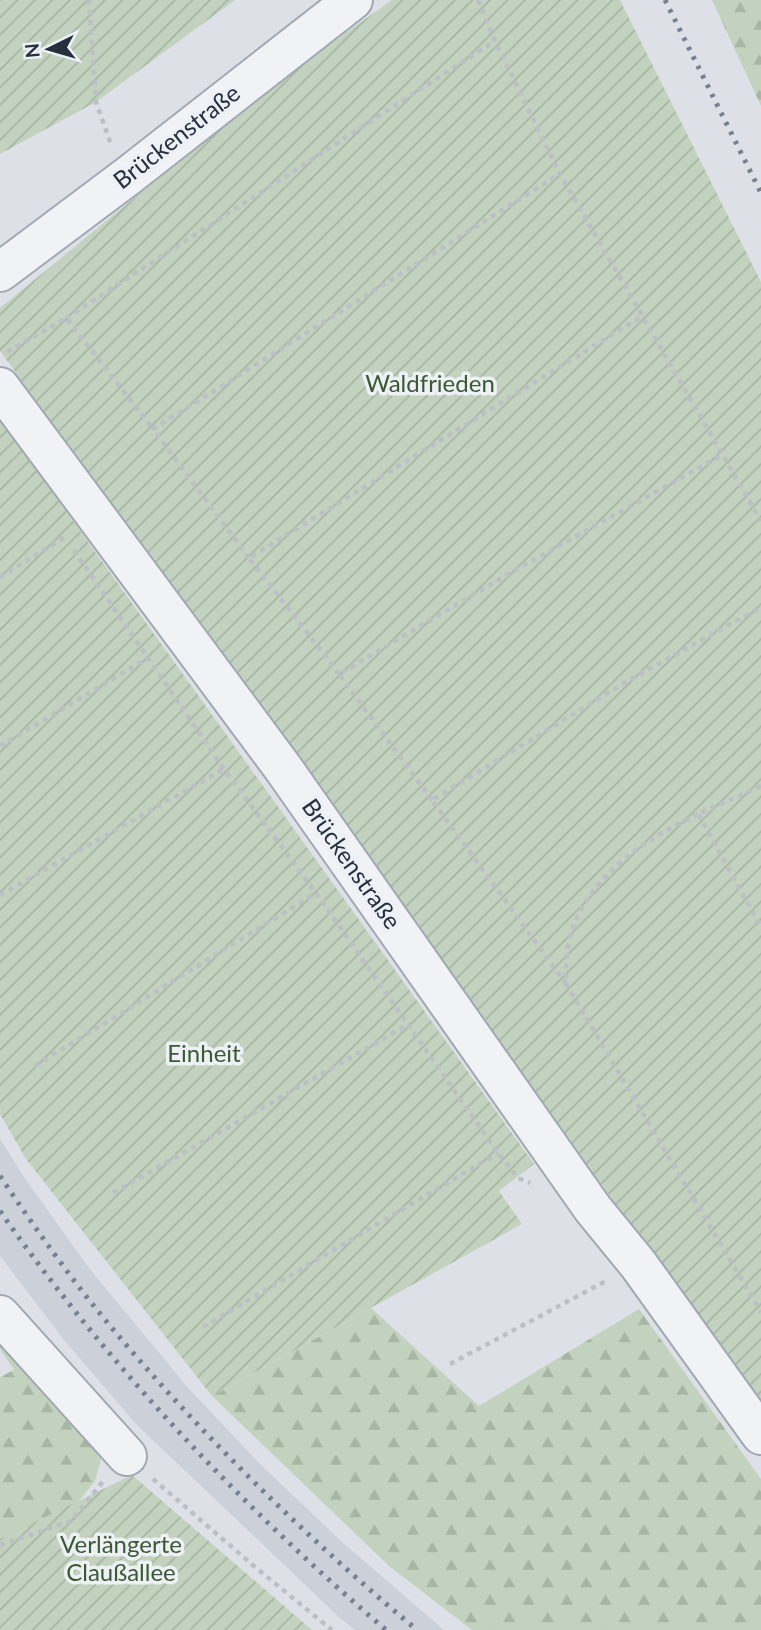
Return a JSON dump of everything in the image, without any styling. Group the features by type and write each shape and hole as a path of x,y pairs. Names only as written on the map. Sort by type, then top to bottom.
{"street":[{"name":"Brückenstraße","path":"0,272 353,0"},
{"name":"Brückenstraße","path":"0,387 283,768 593,1209 638,1264 761,1435"},
{"path":"0,1315 127,1456"}],"path":[{"path":"89,0 96,102 107,140 128,176"},
{"path":"478,0 495,41 560,174 761,521"},
{"path":"0,356 66,318 495,41"},
{"path":"153,429 560,174"},
{"path":"249,558 644,315"},
{"path":"66,318 338,674 566,984 761,1312"},
{"path":"338,674 512,572 724,454"},
{"path":"57,526 224,769 316,893 498,1153 517,1178 543,1188"},
{"path":"0,577 65,537"},
{"path":"432,800 626,682 761,607"},
{"path":"0,746 148,658"},
{"path":"0,895 224,769"},
{"path":"566,984 567,951 582,908 617,865 644,843 698,814 761,786"},
{"path":"698,814 761,927"},
{"path":"35,1066 316,893"},
{"path":"113,1193 409,1024"},
{"path":"203,1327 498,1153"},
{"path":"450,1364 638,1264"},
{"path":"0,1545 71,1521 117,1463 127,1456 332,1630"}],"shaded area":[{"path":"0,1139 89,1268 189,1389 261,1465 341,1541 444,1630 355,1630 136,1424 64,1340 0,1256"}],"green space":[{"path":"0,0 235,0 96,102 0,154"},
{"name":"Waldfrieden","path":"392,0 620,0 761,282 761,1416 645,1245 0,351 0,308 272,85"},
{"path":"712,0 761,0 761,106"},
{"name":"Einheit","path":"0,419 534,1164 499,1191 522,1224 212,1396 26,1159 0,1114"},
{"path":"371,1308 479,1406 639,1309 761,1479 761,1630 472,1630 389,1566 212,1396"},
{"path":"0,1339 106,1441 95,1481 67,1516 0,1543 0,1377 14,1370 0,1349"},
{"name":"Verlängerte Claußallee","path":"132,1475 312,1630 0,1630 0,1539"}],"railway":[{"path":"665,0 761,193"},
{"path":"0,1176 40,1234 111,1327 182,1408 296,1523 417,1630"},
{"path":"0,1211 86,1325 180,1433 280,1534 386,1630"}]}
